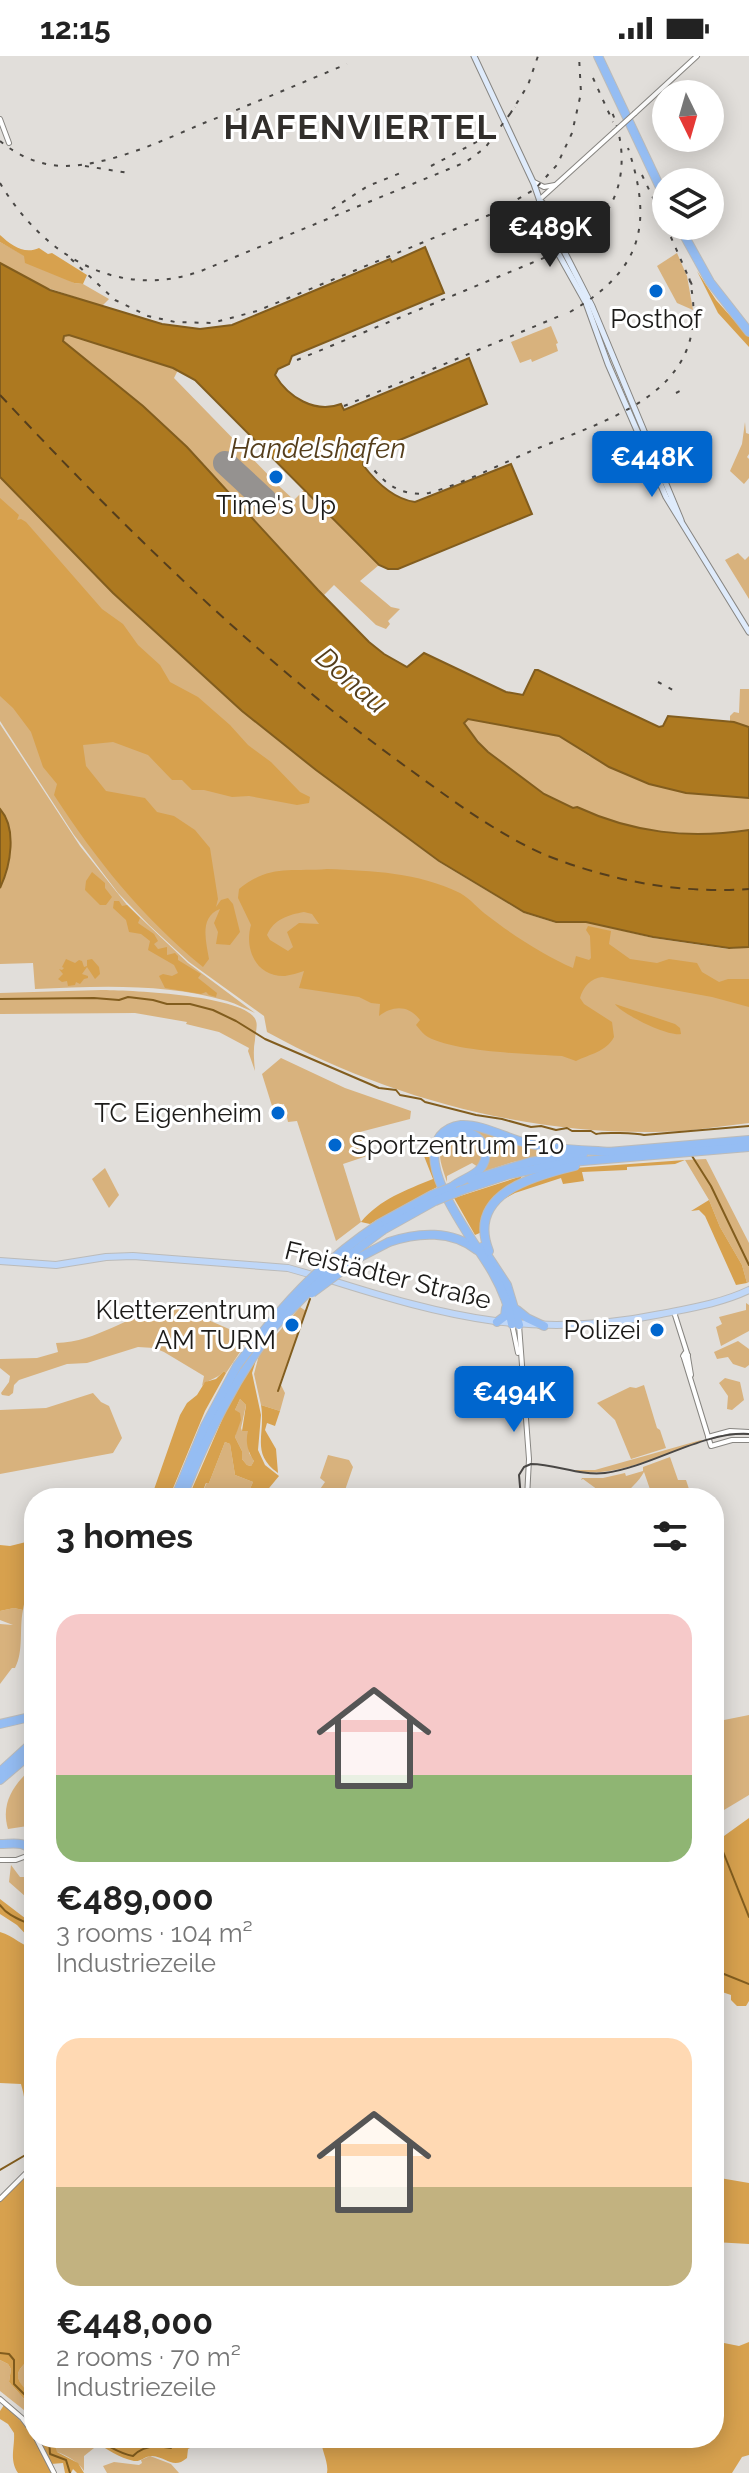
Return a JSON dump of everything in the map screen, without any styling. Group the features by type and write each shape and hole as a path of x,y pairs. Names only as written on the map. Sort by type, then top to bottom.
{"highway":[{"path":"601,56 656,168"},
{"path":"601,56 652,169"},
{"path":"688,240 710,282 749,332"},
{"path":"690,240 714,280 749,325"},
{"path":"544,1326 527,1318 511,1304 452,1209 437,1171 434,1152 438,1139 454,1126 464,1125 543,1146 609,1155"},
{"path":"179,1488 205,1426 237,1366 299,1288 340,1252 381,1227 434,1198 458,1186 477,1172 485,1157 479,1138 462,1131 453,1133 444,1140 439,1151 440,1164 449,1192 460,1215 507,1285 516,1324"},
{"path":"699,1149 749,1140"},
{"path":"458,1186 609,1155 749,1147"},
{"path":"490,1257 484,1227 489,1210 500,1196 546,1174 609,1155"},
{"path":"186,1488 214,1423 236,1382 275,1326 320,1278 381,1227"},
{"path":"275,1326 335,1275 389,1242 414,1235 439,1235 459,1239 480,1253"},
{"path":"497,1322 506,1315 511,1304"},
{"path":"0,1724 24,1718"},
{"path":"0,1772 24,1750"},
{"path":"0,1783 24,1760"},
{"path":"0,1844 24,1844"}],"main road":[{"path":"474,56 539,200 546,206 592,306 681,520 749,632"},
{"name":"Freistädter Straße","path":"0,1261 53,1265 125,1256 288,1268 422,1308 497,1322 544,1326 597,1325 674,1312 749,1288"}],"street":[{"path":"539,200 697,56"},
{"path":"0,119 9,143"},
{"path":"532,182 544,187 558,184"},
{"path":"674,1312 711,1446 732,1440 749,1440"},
{"path":"516,1324 529,1447 527,1488"},
{"path":"708,1437 730,1431 749,1432"},
{"path":"0,1860 24,1857"},
{"path":"0,2199 24,2175"},
{"path":"0,2399 24,2421"},
{"path":"41,2448 54,2473"}],"shaded area":[{"path":"0,235 23,250 39,248 52,253 87,275 83,284 25,263 24,256 0,242"},
{"path":"0,242 109,299 102,306 39,285 0,263"},
{"path":"677,253 687,276 693,310 677,303 657,266"},
{"path":"697,271 716,300 749,337 749,347 718,313"},
{"path":"551,326 558,351 532,362 531,359 520,363 511,342"},
{"path":"68,335 178,370 174,378 280,487 294,500 305,489 379,565 360,581 391,607 400,609 388,621 390,624 386,629 376,625 334,585 323,596 187,447 143,406 65,344 63,338"},
{"path":"745,422 746,433 749,434 749,478 744,484 730,471 742,444"},
{"path":"0,477 113,593 242,711 439,862 524,913 556,923 586,922 653,938 728,949 749,947 749,1123 689,1130 602,1131 503,1118 405,1092 358,1075 267,1032 264,1016 189,962 118,893 74,835 0,721"},
{"path":"0,498 19,515 17,520 26,522 102,609 123,624 138,645 160,665 170,682 198,697 300,792 310,797 309,803 297,805 192,790 182,780 172,780 148,755 113,742 83,745 86,766 106,791 145,798 157,812 174,816 195,830 210,848 218,899 216,907 221,900 228,898 233,904 240,932 230,945 216,944 218,932 214,923 220,909 213,913 206,924 209,959 203,967 160,929 87,842 54,795 57,784 43,767 31,732 0,696"},
{"path":"738,553 745,560 749,556 749,599 725,560"},
{"path":"740,689 749,689 749,727 730,722 734,712 739,713"},
{"path":"468,719 559,736 589,756 686,793 749,798 749,830 704,833 661,831 619,823 573,808 544,794 488,752 464,724"},
{"path":"0,724 80,846 127,905 188,963 255,1013 227,1001 180,991 108,987 35,989 33,963 0,964"},
{"path":"327,869 395,874 444,886 464,895 529,945 573,968 576,956 591,958 588,926 611,931 609,944 630,959 697,963 702,972 719,982 749,979 749,1007 602,977 588,984 580,998 612,1022 614,1037 602,1049 576,1061 562,1056 490,1051 436,1041 422,1033 416,1025 420,1020 406,1009 395,1008 379,1016 380,1004 359,997 299,988 304,971 275,975 266,972 254,960 249,943 251,925 238,898 239,889 271,872","holes":["304,912 312,914 319,924 299,923 287,932 293,947 288,951 267,935 273,925 282,919"]},
{"path":"92,872 105,883 112,897 106,905 100,905 85,890"},
{"path":"114,901 119,901 122,906 127,905 140,918 138,923 154,934 158,941 154,944 158,949 167,947 167,955 175,953 178,960 201,974 198,978 217,993 216,997 206,992 201,994 165,988 159,976 178,973 174,965 148,950 150,941 141,934 129,932 126,920 113,908"},
{"path":"66,959 75,963 82,961 84,967 87,960 92,959 99,967 100,974 95,979 87,967 82,974 88,978 80,984 76,982 68,986 67,981 58,979 63,974 59,969 64,968"},
{"path":"101,990 185,996 232,1005 248,1012 257,1023 255,1071 249,1048 219,1032 187,1022 135,1013 0,1014 0,993"},
{"path":"615,1004 675,1024 681,1034 646,1024"},
{"name":"Sportzentrum F10","path":"281,1058 345,1088 411,1111 410,1119 360,1132 367,1156 343,1164 361,1222 336,1241 297,1121 288,1122 284,1104 272,1106 262,1074"},
{"path":"467,1127 526,1145 561,1150 561,1153 513,1162 479,1173 485,1160 485,1148 480,1139 463,1130 453,1131 444,1137 438,1147 443,1184 437,1155 437,1146 440,1138 455,1128"},
{"path":"460,1133 479,1142 483,1157 478,1167 472,1163 447,1176 447,1182 440,1153 446,1143"},
{"path":"433,1147 439,1186 370,1224 361,1222 385,1201 433,1179 422,1151"},
{"path":"706,1159 749,1243 747,1283 742,1265 685,1160"},
{"path":"685,1160 675,1164 627,1167 627,1170 582,1172 584,1181 563,1184 561,1178 502,1200 522,1185 575,1168"},
{"path":"105,1168 119,1195 109,1208 92,1179"},
{"path":"522,1176 518,1183 503,1191 482,1232 475,1235 454,1198"},
{"path":"709,1200 720,1227 742,1265 747,1283 736,1285 705,1216 699,1210 691,1211"},
{"path":"746,1303 749,1305 749,1331 721,1346 716,1327 722,1324 719,1317 746,1310"},
{"path":"300,1307 306,1311 280,1383 285,1393 280,1411 261,1405 254,1374 259,1355"},
{"path":"168,1308 196,1311 248,1340 226,1373 224,1371 202,1386 204,1376 164,1352 138,1347 87,1363 67,1364 19,1380 14,1385 13,1393 2,1395 10,1376 0,1368 0,1359 37,1358 58,1352 56,1343 86,1338 139,1316"},
{"path":"738,1341 749,1349 749,1365 745,1368 733,1364 728,1357 717,1359 714,1352"},
{"path":"257,1357 252,1373 261,1415 258,1450 265,1465 279,1476 269,1488 250,1488 253,1482 235,1475 230,1444 225,1442 209,1483 204,1488 192,1488 228,1406","holes":["240,1399 246,1405 242,1431 248,1431 248,1447 254,1461 251,1466 242,1459 242,1451 235,1437 241,1420 240,1413 235,1410"]},
{"path":"224,1371 226,1373 205,1411 173,1488 154,1488 180,1415 205,1382 216,1379"},
{"path":"725,1378 740,1382 744,1400 732,1410 727,1409 728,1396 719,1383"},
{"path":"644,1385 666,1448 631,1459 615,1420 597,1403 630,1387"},
{"path":"93,1393 109,1406 122,1438 113,1453 0,1474 0,1410 46,1408"},
{"path":"240,1399 246,1405 241,1428 242,1431 248,1430 249,1453 254,1461 251,1466 242,1459 242,1451 235,1437 238,1425 235,1410"},
{"path":"261,1405 280,1411 275,1426 267,1423 265,1430 276,1449 278,1473 269,1466 262,1451"},
{"path":"701,1440 620,1469 603,1472 573,1470 595,1470"},
{"path":"225,1442 230,1444 235,1475 253,1482 250,1488 204,1488"},
{"path":"328,1455 349,1460 353,1467 346,1488 321,1488 325,1482 320,1478"},
{"path":"670,1457 678,1480 686,1480 689,1488 650,1488 644,1472 632,1488 595,1488 581,1480 582,1478 603,1478 625,1473 626,1476 643,1471 643,1467"},
{"path":"24,1542 24,1604 23,1610 0,1611 0,1545"},
{"path":"23,1610 19,1654 15,1668 0,1684 0,1624 13,1625 0,1620 0,1611"},
{"path":"749,1715 749,1795 724,1810 724,1720"},
{"path":"24,1776 24,1827 8,1829 8,1802"},
{"path":"749,1818 749,2001 746,2006 737,2006 731,1995 724,1993 724,1836"},
{"path":"11,1865 20,1877 24,1877 24,1895 9,1882"},
{"path":"0,1899 24,1917 24,1932 17,1925 0,1914"},
{"path":"0,1932 24,1945 24,2100 21,2084 0,2083"},
{"path":"24,2177 24,2365 18,2378 24,2388 24,2399 9,2382 11,2369 8,2364 0,2360 0,2202"},
{"path":"724,2179 749,2183 749,2244 724,2243"},
{"path":"749,2342 749,2455 742,2457 732,2473 327,2473 322,2448 724,2448 724,2343 739,2346"},
{"path":"0,2360 11,2369 9,2382 24,2399 24,2410 0,2391"},
{"path":"24,2365 24,2388 18,2378"},
{"path":"4,2405 24,2424 24,2448 39,2448 52,2473 18,2473 13,2458 14,2433 0,2419"},
{"path":"44,2448 56,2448 57,2452 78,2463 84,2473 73,2469 71,2473 65,2473 63,2463 51,2464"},
{"path":"56,2448 94,2448 84,2456 84,2471 72,2459 57,2452"},
{"path":"105,2448 190,2448 187,2458 178,2463 152,2456 129,2460"},
{"path":"150,2456 171,2464 179,2473 107,2473 103,2466 114,2462 139,2465 141,2460"}],"water":[{"path":"425,247 444,293 292,356 289,364 278,369 275,375 287,390 303,402 322,407 341,404 344,410 469,358 487,404 378,449 364,458 363,465 386,489 415,502 511,464 532,514 398,569 379,565 195,380 173,368 69,335 64,336 63,341 143,406 187,447 369,642 407,667 424,653 506,692 523,695 535,670 538,670 659,727 663,726 668,716 734,722 749,727 749,798 686,793 649,784 609,767 559,736 468,719 464,723 488,752 544,794 573,808 661,832 704,834 749,830 749,947 729,948 653,937 586,922 556,922 524,912 439,861 242,711 113,593 0,477 0,263 50,290 162,324 200,329 232,325"},
{"path":"0,809 9,826 10,847 0,888"}],"waterway":[{"path":"0,999 119,1000 128,997 167,1004 190,1004 213,1010 265,1039 379,1088 531,1127 644,1135 749,1126"},
{"path":"692,1156 711,1186 749,1265"},
{"path":"278,1391 310,1299"},
{"path":"724,1854 749,1917"},
{"path":"0,1905 10,1915 24,1922"},
{"path":"724,1974 749,1984"},
{"path":"0,2170 24,2156"},
{"path":"0,2353 9,2354 14,2360 14,2384 24,2394"},
{"path":"50,2448 50,2454 66,2460 70,2473"},
{"path":"112,2448 133,2456 147,2448"}],"ferry route":[{"path":"0,395 144,543 244,636 350,725 474,815 548,856 622,879 697,889 749,889"}],"runway":[{"path":"225,463 265,500"}],"tram line":[{"path":"520,1488 519,1475 524,1467 531,1464 605,1473 640,1464 695,1443 749,1434"}],"railway":[{"path":"510,114 528,85 538,56"},
{"path":"71,259 115,300 148,316 175,322 212,323 257,311 494,213 535,189 557,165 572,133 581,93 579,56"},
{"path":"0,141 21,155 45,164 62,166 98,162 153,145 347,64"},
{"path":"593,78 613,122"},
{"path":"0,183 38,231 60,250 85,265 112,275 140,280 170,279 201,271 466,162 485,148 515,107"},
{"path":"297,360 551,255 584,236 610,206 620,176 621,144 612,112"},
{"path":"431,166 484,138"},
{"path":"570,312 613,280 635,244 640,223 640,201 628,148"},
{"path":"85,166 129,173"},
{"path":"332,209 368,186 403,172"},
{"path":"642,175 652,196"},
{"path":"672,240 692,285"},
{"path":"367,461 393,487 409,493 429,493 469,479 629,409 655,391 675,370 689,344 694,312 688,273"},
{"path":"344,406 562,315"},
{"path":"676,393 680,391"},
{"path":"658,682 673,690"}],"place":[{"name":"Posthof","path":"656,291"},
{"name":"Time's Up","path":"276,477"},
{"name":"TC Eigenheim","path":"278,1113"},
{"name":"Sportzentrum F10","path":"335,1145"},
{"name":"Kletterzentrum AM TURM","path":"292,1325"},
{"name":"Polizei","path":"657,1330"}],"district":[{"name":"HAFENVIERTEL","path":"361,127"}],"water label":[{"name":"Handelshafen","path":"318,448"},
{"name":"Donau","path":"352,680"}]}
